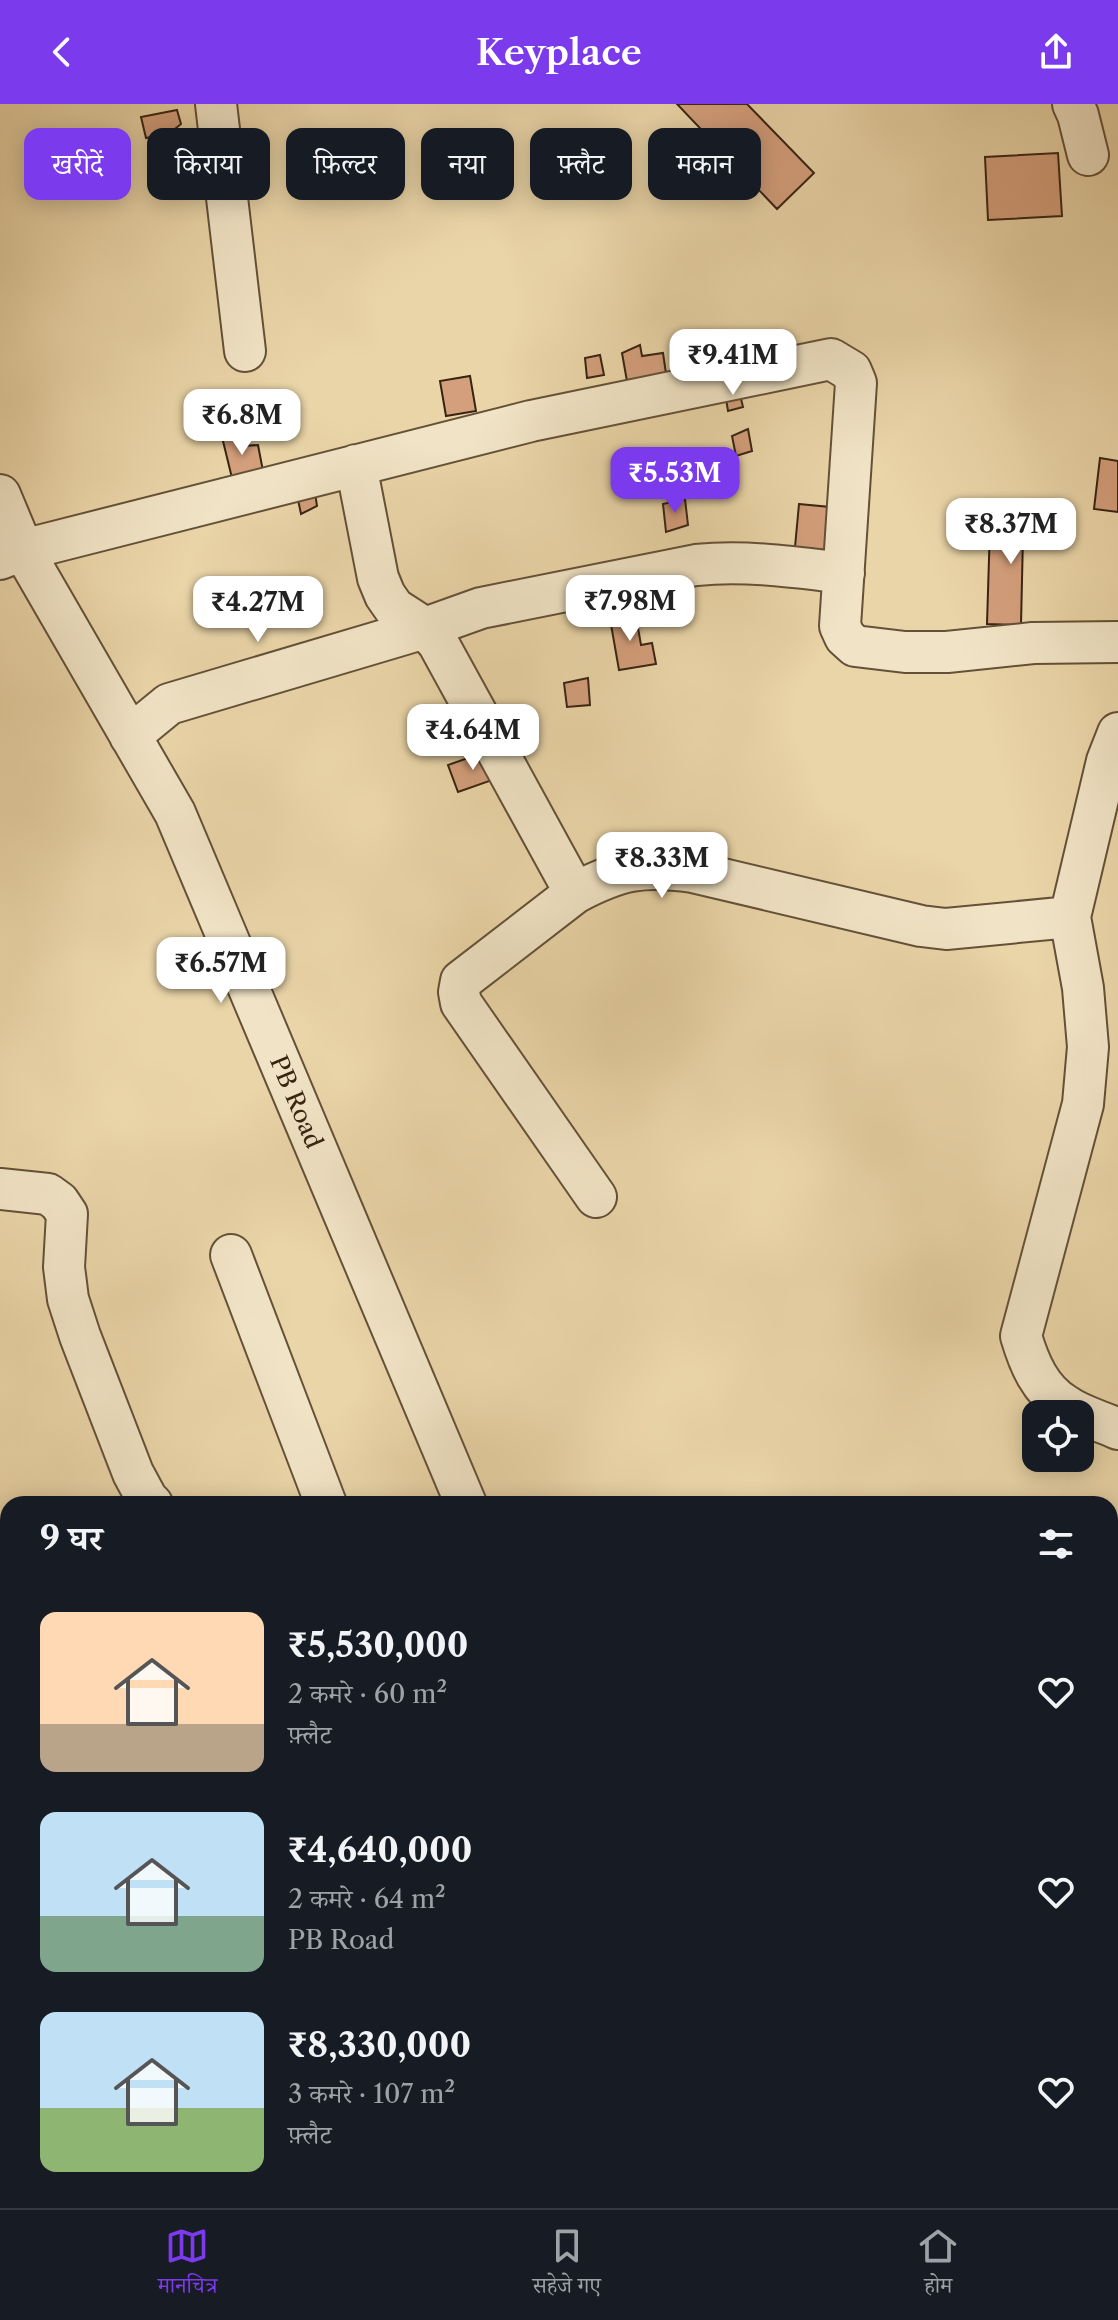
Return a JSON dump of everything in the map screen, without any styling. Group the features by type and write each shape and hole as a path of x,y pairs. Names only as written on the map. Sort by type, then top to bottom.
{"street":[{"path":"216,104 245,351"},
{"path":"1073,104 1088,155"},
{"path":"12,554 531,421 831,359 851,371 856,383 840,626 845,637 855,646 905,652 947,652 1033,643 1118,642"},
{"path":"356,465 378,578 385,595 394,608 425,628 444,653 575,893"},
{"name":"PB Road","path":"0,495 12,554 130,736 175,813 461,1496"},
{"path":"130,736 169,704 505,602 727,561 844,573"},
{"path":"1118,733 1107,761 1070,917 1083,988 1088,1047 1083,1104 1021,1336 1029,1364 1040,1382 1064,1405 1118,1429"},
{"path":"596,1197 461,1003 459,992 461,981 575,893 617,874 660,867 921,926 946,929 1070,917"},
{"path":"0,1189 48,1194 59,1202 67,1214 64,1267 68,1299 133,1473 145,1496"},
{"path":"231,1255 323,1496"}],"building":[{"path":"677,104 747,104 814,173 777,209 761,192 761,128 700,128"},
{"path":"177,110 181,124 176,128 147,128 146,138 141,117"},
{"path":"1058,153 1062,216 988,220 985,157"},
{"path":"640,345 642,356 663,353 667,380 628,387 622,353"},
{"path":"600,355 604,375 587,378 585,358"},
{"path":"470,376 476,411 446,416 440,381"},
{"path":"737,382 743,407 728,411 724,387"},
{"path":"748,429 752,451 736,456 732,436"},
{"path":"239,433 242,446 258,445 263,471 232,478 222,437"},
{"path":"729,454 736,478 720,480 714,459"},
{"path":"1100,458 1118,461 1118,512 1094,509"},
{"path":"314,486 317,506 301,514 296,490"},
{"path":"685,499 688,525 666,532 663,504"},
{"path":"799,504 830,507 826,550 795,547"},
{"path":"1015,513 1052,515 1052,537 1023,536 1021,625 987,624 990,526 1014,527"},
{"path":"629,610 632,630 638,628 641,645 652,643 656,664 619,670 609,613"},
{"path":"588,678 590,705 567,707 564,683"},
{"path":"488,751 498,778 458,792 448,765"}]}
